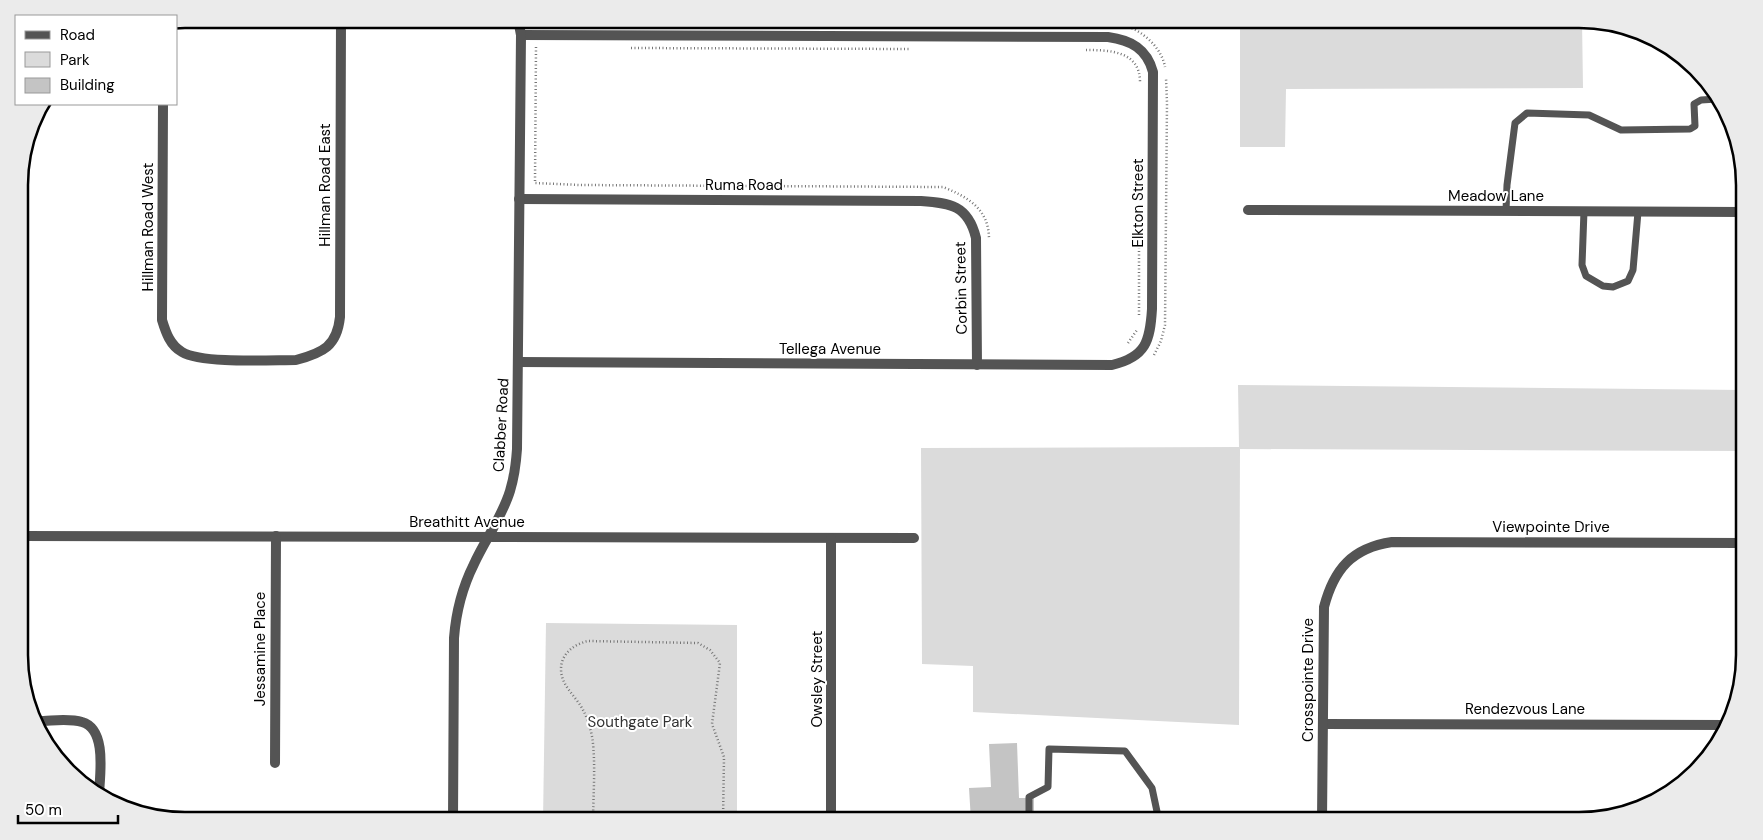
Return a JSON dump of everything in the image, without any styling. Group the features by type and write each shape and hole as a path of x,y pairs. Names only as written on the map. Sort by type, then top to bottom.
{"street":[{"name":"Hillman Road East","path":"175,347 181,352 199,359 296,360 311,356 326,348 334,340 340,317 341,28"},
{"name":"Clabber Road","path":"453,812 454,648 456,617 462,591 474,563 510,493 517,449 520,28"},
{"name":"Elkton Street","path":"521,35 1108,37 1127,41 1144,52 1151,66 1153,80 1152,309 1147,344 1139,353"},
{"name":"Hillman Road West","path":"163,105 162,320 168,338 175,347"},
{"name":"Ruma Road","path":"519,199 921,200 944,203 956,207 966,214"},
{"name":"Meadow Lane","path":"1248,210 1736,212"},
{"name":"Corbin Street","path":"966,214 974,230 977,248 977,365"},
{"name":"Tellega Avenue","path":"518,362 1112,365 1131,359 1139,353"},
{"name":"Breathitt Avenue","path":"28,536 914,538"},
{"name":"Jessamine Place","path":"275,763 276,536"},
{"name":"Owsley Street","path":"831,538 831,812"},
{"name":"Viewpointe Drive","path":"1359,552 1370,547 1392,542 1736,543"},
{"name":"Crosspointe Drive","path":"1322,812 1324,607 1329,589 1336,575 1359,552"},
{"path":"42,721 80,721 92,728 100,746 99,787"},
{"name":"Rendezvous Lane","path":"1323,724 1718,726"}],"lane":[{"path":"1506,211 1507,185 1515,123 1527,113 1589,114 1621,130 1690,129 1695,126 1694,104 1701,100 1710,99"},
{"path":"1584,211 1582,265 1586,276 1603,286 1613,286 1628,281 1634,270 1638,212"},
{"path":"1029,812 1029,797 1048,787 1049,749 1125,751 1152,788 1157,812"}],"path":[{"path":"1131,28 1147,38 1155,46 1164,61 1166,74 1165,325 1161,342 1151,358"},
{"path":"545,47 536,47 535,53 535,183 580,185 943,187 963,195 977,207 985,218 989,244"},
{"path":"629,48 914,49"},
{"path":"1080,50 1117,51 1126,56 1139,71 1140,86"},
{"path":"1128,343 1134,337 1139,322 1139,235"},
{"path":"593,812 591,730 582,709 564,682 561,667 567,653 581,643 588,641 698,643 710,650 720,663 712,724 724,757 723,812"}],"green space":[{"path":"1240,28 1582,28 1583,88 1286,89 1285,147 1240,147"},
{"path":"1238,385 1736,390 1736,451 1240,449 1239,725 973,712 973,666 922,664 921,448 1239,447"},
{"name":"Southgate Park","path":"546,623 737,625 737,812 543,812"}],"building":[{"path":"1017,743 1019,798 1034,798 1034,812 970,812 969,788 991,787 989,744"}]}
